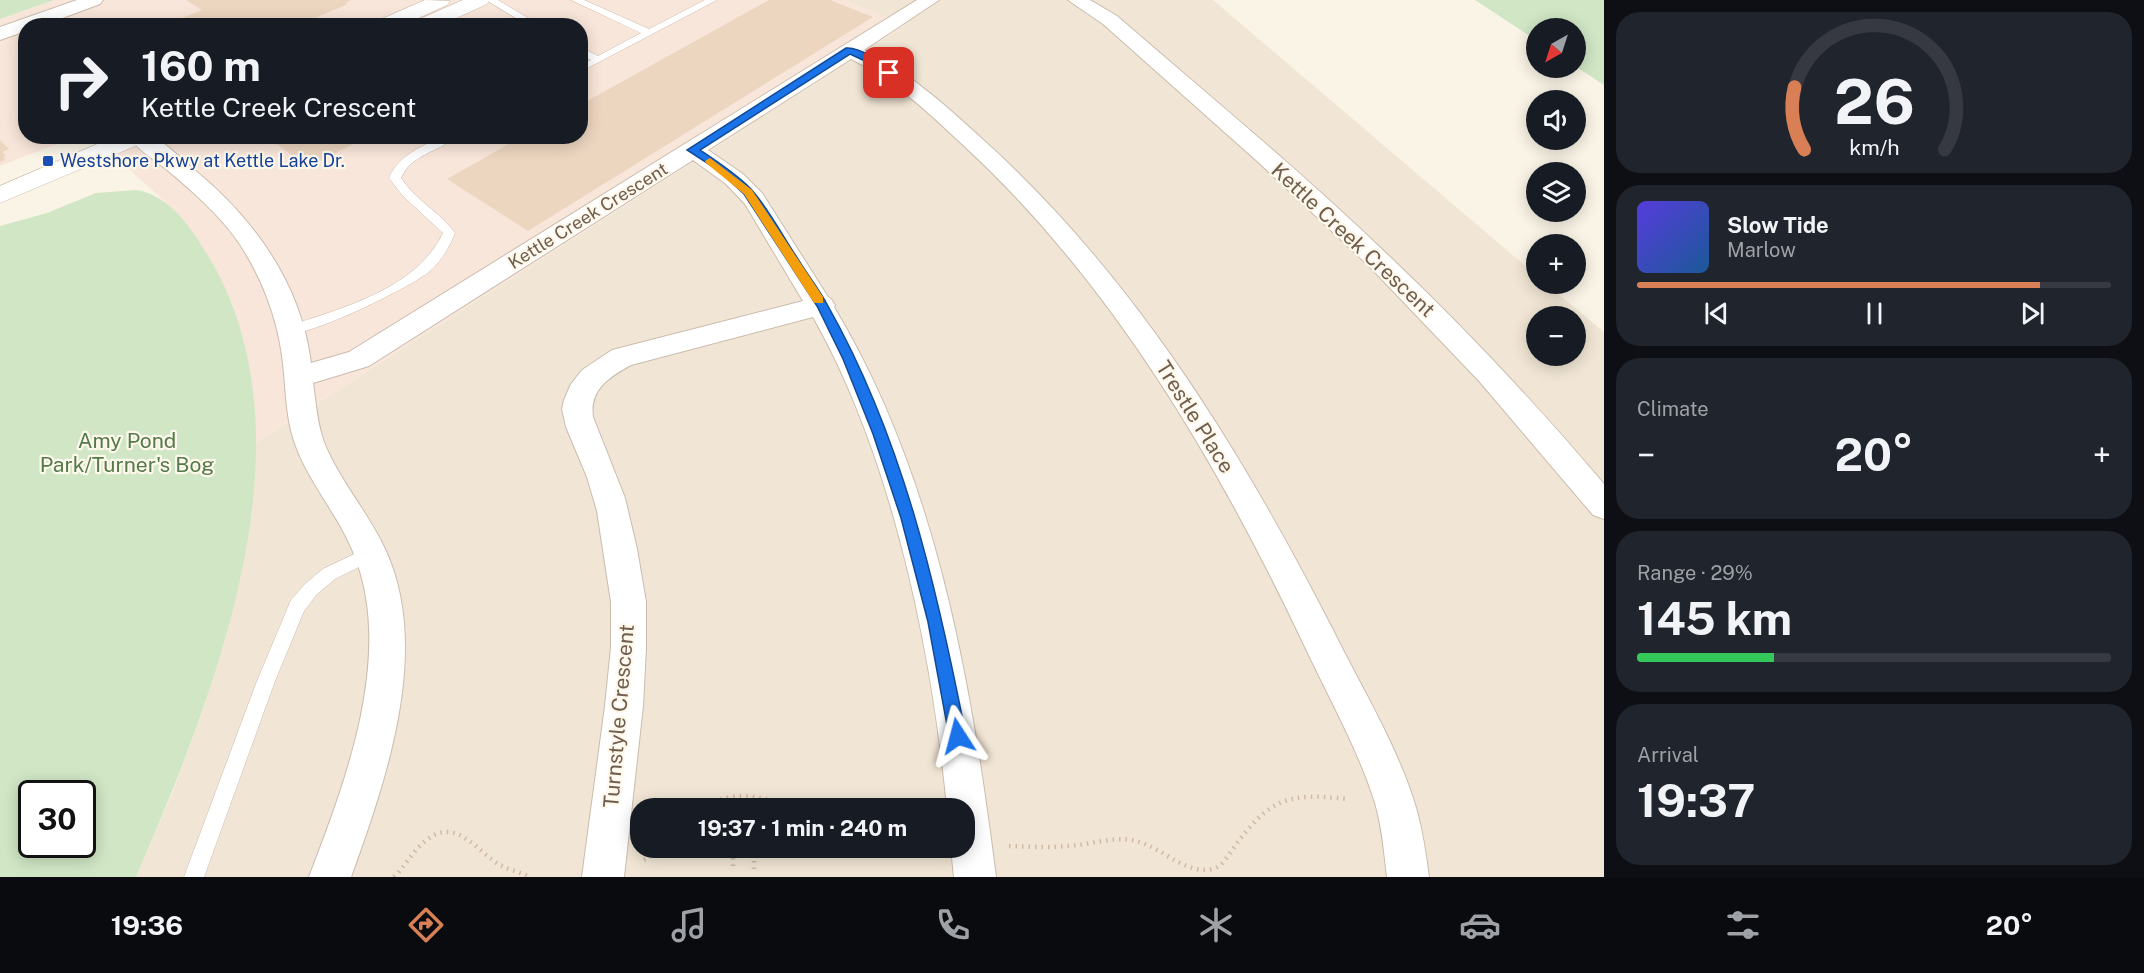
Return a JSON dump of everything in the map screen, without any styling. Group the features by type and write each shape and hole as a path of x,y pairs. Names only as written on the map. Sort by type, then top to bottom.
{"main road":[{"path":"400,18 442,0"},
{"path":"438,18 480,0"},
{"path":"0,195 120,144"}],"street":[{"path":"43,18 94,0"},
{"name":"Kettle Creek Crescent","path":"300,377 359,359 930,0"},
{"name":"Kettle Creek Crescent","path":"1077,0 1110,20 1312,199 1416,297 1535,424 1604,506"},
{"path":"4,32 18,40"},
{"name":"Trestle Place","path":"849,50 873,62 920,96 971,138 1064,235 1161,361 1207,432 1319,639 1392,792 1402,832 1408,877"},
{"path":"148,144 229,214 261,260 278,295 291,330 308,438 320,468 355,522 371,553 383,594 387,639 383,707 368,770 330,877"},
{"path":"693,150 722,168 748,192 822,305 849,359 880,434 912,530 936,622 955,715 975,877"},
{"name":"Turnstyle Crescent","path":"603,877 618,769 628,663 627,590 606,485 577,410 581,392 590,379 603,367 622,357 822,305"}],"lane":[{"path":"491,0 523,18"},
{"path":"576,0 649,33"},
{"path":"588,65 712,0"},
{"path":"588,54 598,60"},
{"path":"291,330 361,305 392,290 433,262 447,243 450,233 400,188 395,178 398,168 408,159 437,144"},
{"path":"194,877 266,681 297,606 310,589 329,574 371,553"}],"path":[{"path":"719,798 735,794 760,798"},
{"path":"1006,846 1070,846 1106,840 1136,841 1186,864 1204,869 1214,868 1224,862 1258,815 1271,805 1305,796 1347,799"},
{"path":"394,877 423,843 433,835 444,832 465,836 492,860 530,877"},
{"path":"634,863 651,858"},
{"path":"733,858 733,866"},
{"path":"754,858 754,869"}],"shaded area":[{"path":"54,0 843,0 906,24 254,444 251,375 243,337 232,304 202,246 184,221 102,144 588,144 588,18 18,18 18,144 57,144 0,166 0,19"},
{"path":"843,0 1213,0 1526,266 1526,294 1558,294 1573,306 1526,306 1526,366 1586,366 1586,317 1604,332 1604,877 136,877 173,791 203,710 226,637 251,515 254,444 905,25"}],"green space":[{"path":"0,0 54,0 0,19"},
{"path":"1475,0 1604,0 1604,85 1586,73 1586,18 1526,18 1526,33"},
{"name":"Amy Pond Park/Turner's Bog","path":"136,190 160,199 180,216 210,259 241,331 255,408 254,488 242,570 221,652 195,732 136,877 0,877 0,226 47,213 96,193"}],"building":[{"path":"186,0 352,0 345,3 348,4 315,18 182,18 202,10"},
{"path":"769,0 830,0 873,17 528,231 447,179 509,144 588,144 588,101"},
{"path":"0,140 9,149 2,152 6,156 5,160 0,162"},
{"path":"277,144 353,144 308,167"}],"slow traffic":[{"path":"710,161 722,168 748,192 818,300"}],"place":[{"name":"Westshore Pkwy at Kettle Lake Dr.","path":"48,161"}],"route":[{"path":"889,73 849,50 693,150 722,168 748,192 822,305 849,359 880,434 909,518 936,622 958,736"}]}
